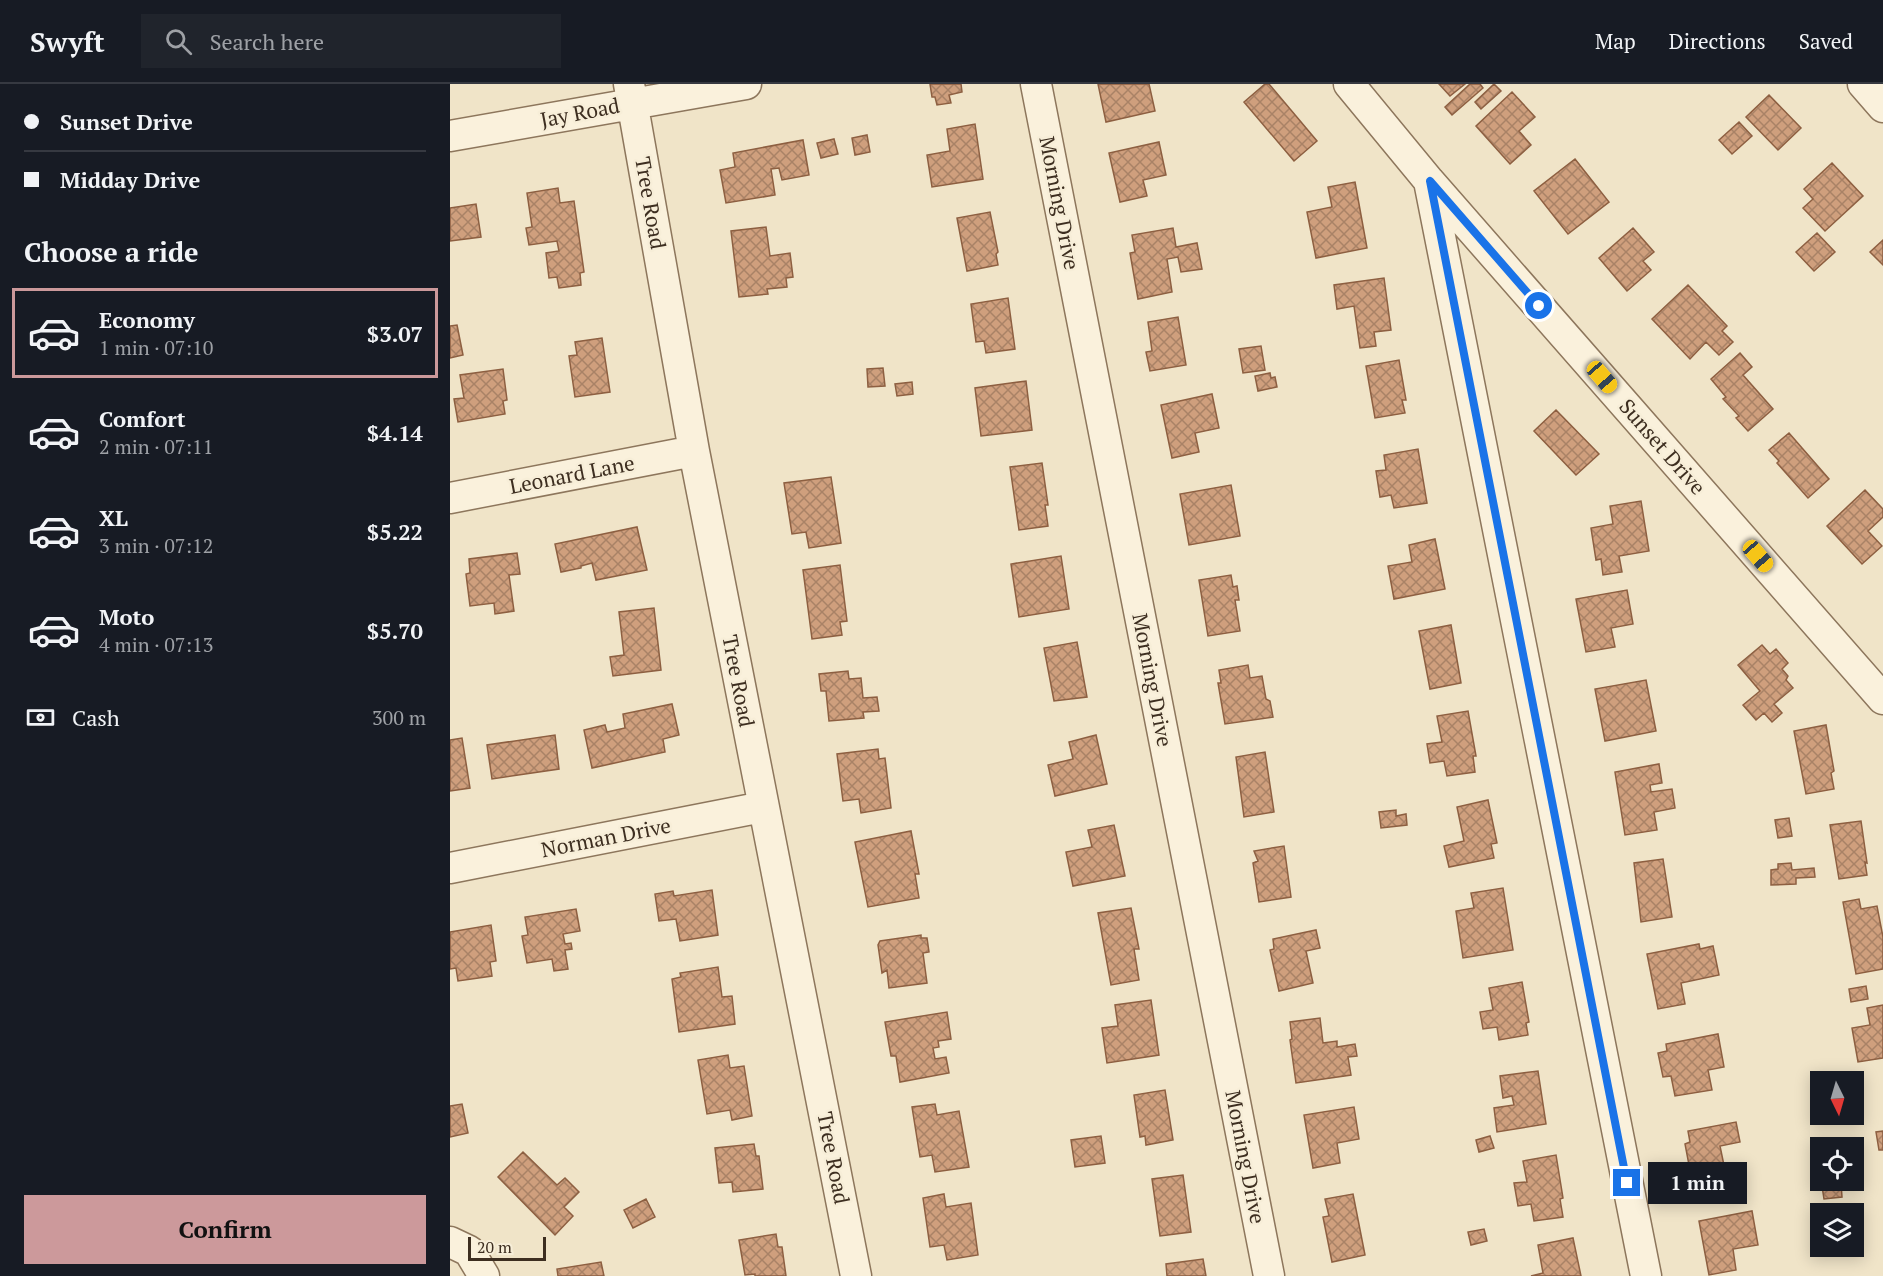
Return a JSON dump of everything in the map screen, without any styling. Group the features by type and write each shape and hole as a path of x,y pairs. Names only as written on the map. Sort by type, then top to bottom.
{"street":[{"name":"Jay Road","path":"450,136 631,93 746,84"},
{"name":"Morning Drive","path":"1036,84 1269,1276"},
{"name":"Sunset Drive","path":"1349,84 1430,181 1883,699"},
{"path":"1863,84 1883,107"},
{"name":"Tree Road","path":"631,93 694,451 856,1276"},
{"path":"1430,181 1646,1276"},
{"name":"Leonard Lane","path":"450,498 694,451"},
{"name":"Norman Drive","path":"450,868 763,807"},
{"path":"450,1242 469,1251 484,1276"}],"building":[{"path":"930,84 961,84 962,92 949,95 951,103 937,105 935,97 932,97"},
{"path":"1098,84 1149,84 1155,111 1106,122"},
{"path":"1265,84 1269,84 1317,141 1294,161 1244,102"},
{"path":"1439,84 1465,84 1450,96"},
{"path":"1470,84 1480,84 1483,88 1452,115 1445,107"},
{"path":"1494,84 1501,91 1481,109 1475,102"},
{"path":"1512,92 1535,117 1519,131 1531,145 1510,164 1476,126"},
{"path":"1769,95 1801,128 1778,150 1746,117"},
{"path":"1739,122 1752,136 1732,154 1719,140"},
{"path":"975,124 983,179 932,187 927,155 950,151 947,129"},
{"path":"867,135 870,152 855,155 852,138"},
{"path":"834,139 838,154 821,158 817,143"},
{"path":"803,140 809,175 782,180 779,168 771,169 775,195 726,203 720,170 735,167 733,153"},
{"path":"1159,142 1166,175 1143,180 1147,196 1120,202 1109,153"},
{"path":"1575,159 1609,202 1568,234 1534,191"},
{"path":"1832,163 1863,196 1825,231 1803,208 1813,199 1804,189"},
{"path":"1355,182 1367,248 1316,258 1307,212 1332,207 1328,187"},
{"path":"558,188 560,203 574,201 584,272 580,273 581,285 559,288 557,277 549,278 546,253 559,251 557,241 529,245 526,228 532,227 527,193"},
{"path":"476,204 481,237 450,241 450,208"},
{"path":"990,212 998,252 996,254 998,265 967,271 957,218"},
{"path":"766,227 770,256 790,253 793,277 786,278 787,287 767,289 768,294 739,297 731,231"},
{"path":"1173,228 1176,247 1197,243 1202,269 1181,272 1178,257 1167,259 1172,292 1138,299 1130,253 1135,252 1132,235"},
{"path":"1633,228 1654,252 1643,261 1651,270 1627,291 1599,258"},
{"path":"1817,233 1835,252 1814,271 1796,252"},
{"path":"1883,240 1883,265 1870,252"},
{"path":"1384,278 1391,330 1374,332 1376,346 1360,348 1354,306 1337,309 1334,285"},
{"path":"1688,285 1727,326 1722,331 1733,342 1719,355 1706,342 1690,359 1652,319"},
{"path":"1008,298 1015,349 986,353 984,341 976,342 971,304"},
{"path":"1178,317 1186,365 1150,371 1146,352 1152,351 1148,322"},
{"path":"457,325 463,355 450,358 450,326"},
{"path":"602,338 610,392 575,397 569,356 577,355 575,342"},
{"path":"1261,346 1265,370 1243,373 1239,349"},
{"path":"1740,353 1752,367 1743,375 1773,409 1748,431 1736,418 1739,416 1723,399 1726,397 1711,379"},
{"path":"1399,360 1406,400 1402,400 1405,413 1375,418 1366,366"},
{"path":"883,368 885,386 868,387 867,369"},
{"path":"503,369 507,400 503,401 505,414 458,422 454,399 464,398 460,375"},
{"path":"1270,373 1271,378 1275,377 1277,387 1258,391 1255,376"},
{"path":"1026,381 1032,430 981,436 975,388"},
{"path":"912,382 913,394 897,396 895,384"},
{"path":"1212,394 1219,428 1195,433 1199,452 1172,458 1161,405"},
{"path":"1556,410 1599,454 1576,475 1534,431"},
{"path":"1789,433 1829,479 1808,498 1777,463 1779,461 1769,450"},
{"path":"1418,449 1427,503 1394,508 1391,495 1380,497 1376,471 1386,470 1384,455"},
{"path":"1042,463 1048,505 1045,505 1048,526 1019,530 1010,467"},
{"path":"831,477 841,543 809,548 806,532 792,534 784,483"},
{"path":"1231,485 1240,536 1189,545 1180,494"},
{"path":"1865,490 1883,509 1883,517 1868,531 1882,546 1862,564 1827,526"},
{"path":"1641,501 1649,551 1619,556 1622,572 1603,575 1601,559 1596,560 1591,528 1613,524 1610,506"},
{"path":"637,527 647,570 596,580 592,563 561,572 555,544"},
{"path":"1435,539 1445,589 1394,599 1388,566 1412,562 1409,545"},
{"path":"517,553 520,574 509,575 514,611 495,614 494,603 470,606 466,574 470,573 469,559"},
{"path":"1061,556 1069,609 1019,617 1011,564"},
{"path":"840,565 847,621 840,622 842,635 812,639 803,570"},
{"path":"1231,575 1233,587 1237,586 1239,600 1235,600 1240,631 1208,636 1199,580"},
{"path":"1627,590 1633,624 1611,628 1615,647 1586,652 1576,599"},
{"path":"654,608 661,670 613,676 610,657 624,655 619,612"},
{"path":"1451,625 1461,683 1430,689 1419,631"},
{"path":"1077,642 1087,697 1054,701 1044,648"},
{"path":"1762,645 1770,654 1776,649 1788,663 1782,669 1788,676 1786,680 1793,688 1774,704 1782,713 1772,722 1764,713 1756,720 1743,705 1760,691 1738,665"},
{"path":"1248,665 1250,678 1262,676 1266,699 1270,701 1273,717 1225,724 1218,683 1221,683 1219,670"},
{"path":"848,671 849,679 861,678 863,698 877,697 879,711 863,712 864,718 829,721 826,691 821,691 819,674"},
{"path":"1646,680 1656,731 1605,741 1595,689"},
{"path":"672,704 679,735 663,739 665,752 592,768 584,730 605,725 607,732 625,728 623,714"},
{"path":"1468,711 1476,756 1473,756 1475,772 1447,776 1444,761 1430,763 1427,744 1442,742 1437,716"},
{"path":"1826,725 1834,771 1831,773 1834,789 1806,794 1794,731"},
{"path":"555,735 559,769 492,779 487,745"},
{"path":"1096,735 1107,784 1055,796 1048,765 1073,759 1069,742"},
{"path":"462,738 470,788 450,791 450,740"},
{"path":"878,749 879,759 885,758 891,808 861,813 859,799 843,801 837,754"},
{"path":"1265,752 1274,812 1244,817 1236,757"},
{"path":"1659,764 1662,783 1650,785 1651,792 1672,789 1675,808 1654,812 1657,830 1625,835 1615,772"},
{"path":"1488,800 1497,843 1491,844 1494,858 1449,867 1444,846 1464,841 1457,807"},
{"path":"1396,810 1396,816 1406,814 1407,825 1381,828 1379,812"},
{"path":"1789,818 1792,836 1778,838 1775,820"},
{"path":"1861,821 1867,875 1839,879 1830,825"},
{"path":"1114,825 1125,876 1073,886 1066,852 1092,847 1088,830"},
{"path":"911,831 919,874 915,874 919,898 868,907 855,842"},
{"path":"1284,846 1291,897 1259,902 1253,863 1258,861 1254,851"},
{"path":"1663,859 1672,917 1641,922 1634,863"},
{"path":"1791,863 1792,870 1814,868 1815,877 1796,878 1796,884 1771,885 1771,870 1778,869 1778,864"},
{"path":"1503,888 1513,950 1463,958 1456,911 1474,908 1471,893"},
{"path":"712,890 718,935 680,941 676,919 659,921 655,894 673,891 674,896"},
{"path":"1859,899 1861,909 1877,906 1883,937 1883,969 1856,974 1843,902"},
{"path":"1131,908 1139,949 1134,949 1139,980 1111,985 1098,913"},
{"path":"576,909 580,931 563,934 565,944 571,943 572,949 565,950 568,969 554,971 552,959 527,963 522,936 528,935 525,917"},
{"path":"491,925 496,961 490,962 492,976 458,981 456,968 450,969 450,932"},
{"path":"1316,930 1320,948 1306,951 1313,983 1279,991 1270,950 1274,949 1273,939"},
{"path":"921,935 921,938 927,938 929,952 923,953 927,983 889,988 887,970 882,973 878,945 880,941"},
{"path":"1699,944 1700,949 1713,946 1719,975 1681,983 1685,1004 1658,1009 1647,954"},
{"path":"718,967 722,997 732,996 735,1024 679,1032 672,979 681,977 680,973"},
{"path":"1522,982 1529,1022 1526,1023 1528,1035 1499,1040 1497,1027 1483,1029 1480,1012 1493,1010 1489,988"},
{"path":"1866,986 1868,999 1851,1002 1849,989"},
{"path":"1151,1000 1159,1055 1107,1063 1102,1028 1118,1026 1115,1005"},
{"path":"1883,1005 1883,1058 1858,1062 1852,1028 1870,1025 1867,1008"},
{"path":"947,1012 951,1039 938,1041 939,1047 933,1048 935,1059 946,1057 949,1073 900,1082 896,1056 891,1056 885,1022"},
{"path":"1320,1018 1323,1043 1337,1041 1337,1047 1355,1044 1357,1056 1348,1057 1351,1075 1296,1083 1290,1022"},
{"path":"1718,1034 1724,1067 1708,1070 1712,1090 1675,1096 1671,1076 1663,1077 1658,1053 1667,1051 1666,1044"},
{"path":"728,1055 730,1068 744,1066 752,1116 732,1120 730,1110 707,1114 698,1060"},
{"path":"1538,1071 1546,1124 1497,1132 1494,1108 1514,1105 1512,1096 1503,1098 1500,1076"},
{"path":"1165,1090 1173,1140 1146,1145 1145,1136 1140,1137 1134,1095"},
{"path":"462,1104 468,1133 450,1137 450,1106"},
{"path":"935,1104 937,1115 959,1111 969,1167 935,1172 932,1155 920,1157 912,1107"},
{"path":"1354,1107 1359,1139 1337,1143 1340,1163 1313,1168 1304,1115"},
{"path":"1736,1122 1740,1142 1720,1146 1727,1180 1693,1186 1685,1144 1690,1142 1688,1131"},
{"path":"1883,1131 1883,1150 1879,1150 1876,1132"},
{"path":"1101,1136 1105,1163 1075,1167 1071,1140"},
{"path":"1490,1136 1494,1148 1479,1152 1476,1140"},
{"path":"754,1144 756,1156 759,1156 763,1189 733,1192 732,1182 719,1183 715,1148"},
{"path":"523,1152 557,1185 565,1178 579,1192 564,1207 573,1216 555,1235 498,1177"},
{"path":"1556,1155 1563,1198 1560,1199 1563,1217 1534,1221 1531,1204 1518,1206 1514,1183 1527,1182 1523,1161"},
{"path":"1183,1175 1191,1232 1160,1236 1152,1179"},
{"path":"1823,1191 1842,1191 1842,1197 1824,1199"},
{"path":"944,1194 946,1207 971,1203 978,1255 947,1260 944,1245 930,1247 923,1198"},
{"path":"1353,1194 1365,1255 1332,1262 1323,1217 1329,1216 1325,1199"},
{"path":"646,1199 655,1217 633,1228 624,1210"},
{"path":"1752,1211 1758,1245 1733,1249 1736,1270 1709,1275 1699,1221"},
{"path":"1484,1229 1487,1241 1471,1245 1468,1232"},
{"path":"776,1234 778,1247 782,1247 786,1276 745,1275 739,1240"},
{"path":"1573,1238 1581,1276 1531,1276 1543,1273 1538,1245"},
{"path":"1203,1259 1206,1276 1167,1276 1166,1264"},
{"path":"601,1262 604,1276 558,1276 557,1269"}],"route":[{"path":"1539,306 1430,181 1627,1183"}]}
